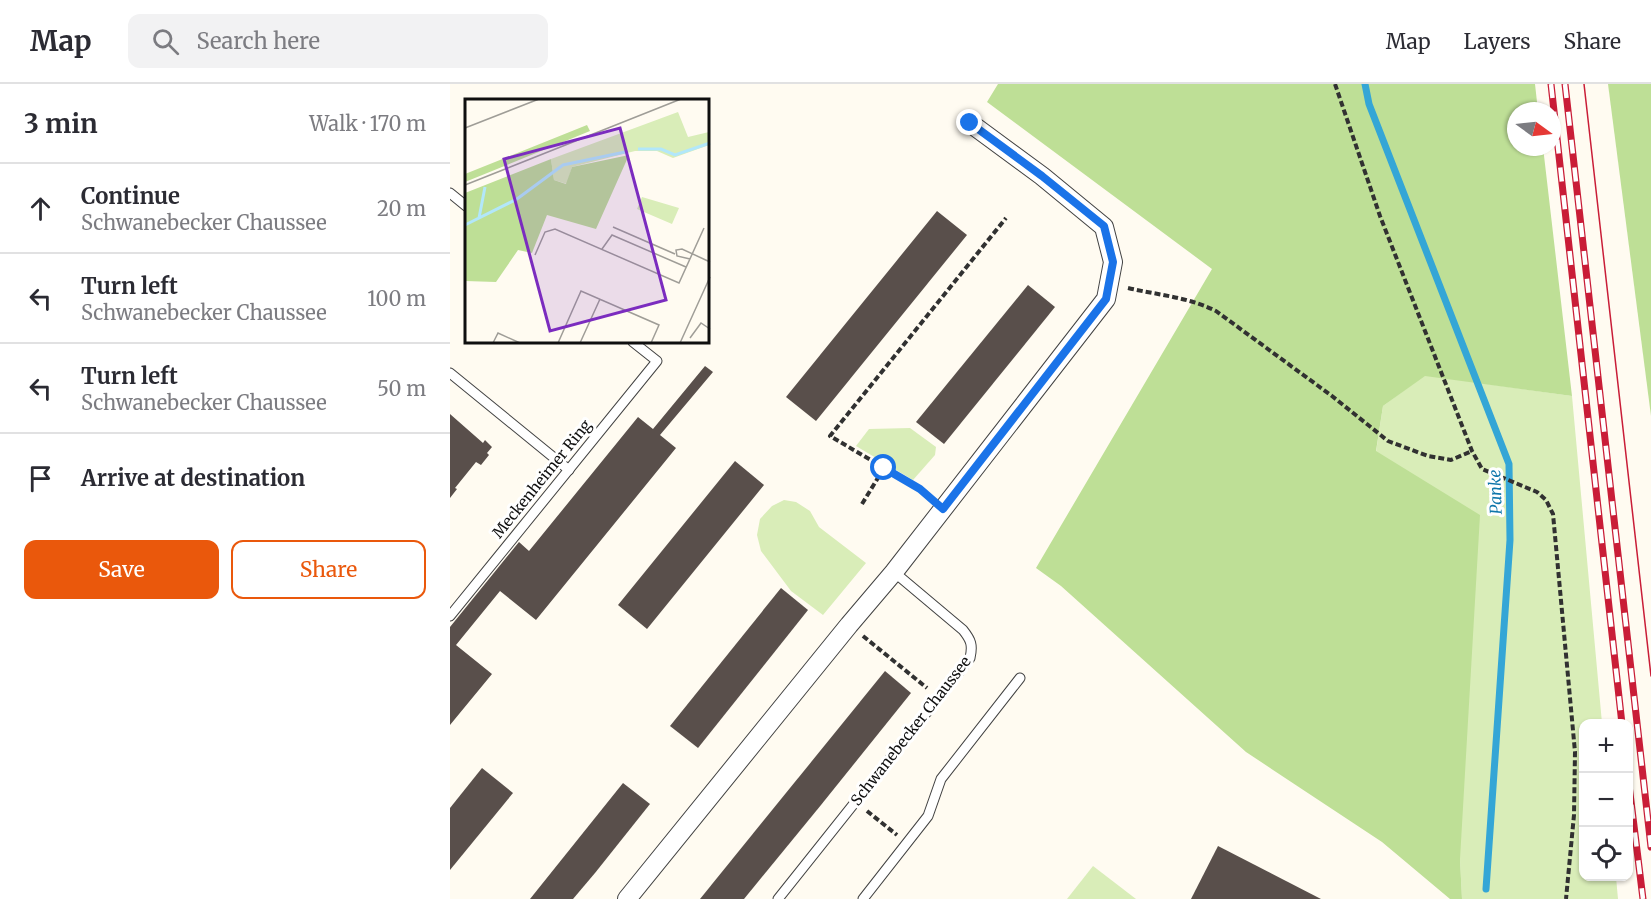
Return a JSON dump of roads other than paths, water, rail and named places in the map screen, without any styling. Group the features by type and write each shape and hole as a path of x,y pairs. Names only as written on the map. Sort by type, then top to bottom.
{"street":[{"path":"627,899 894,572 1106,299 1113,262 1104,226 1042,176 970,123"}],"lane":[{"path":"450,193 465,205"},
{"name":"Meckenheimer Ring","path":"450,616 657,361 636,344"},
{"path":"450,373 569,470"},
{"name":"Schwanebecker Chaussee","path":"778,899 970,658 972,647 963,630 894,572"},
{"path":"863,899 928,816 941,779 1020,678"}],"waterway":[{"name":"Panke","path":"1365,84 1369,104 1509,464 1510,540 1486,889"}],"tram line":[{"path":"1584,84 1651,676"}],"railway":[{"path":"1551,84 1621,719"},
{"path":"1565,84 1651,847"},
{"path":"1633,818 1643,899"}]}
